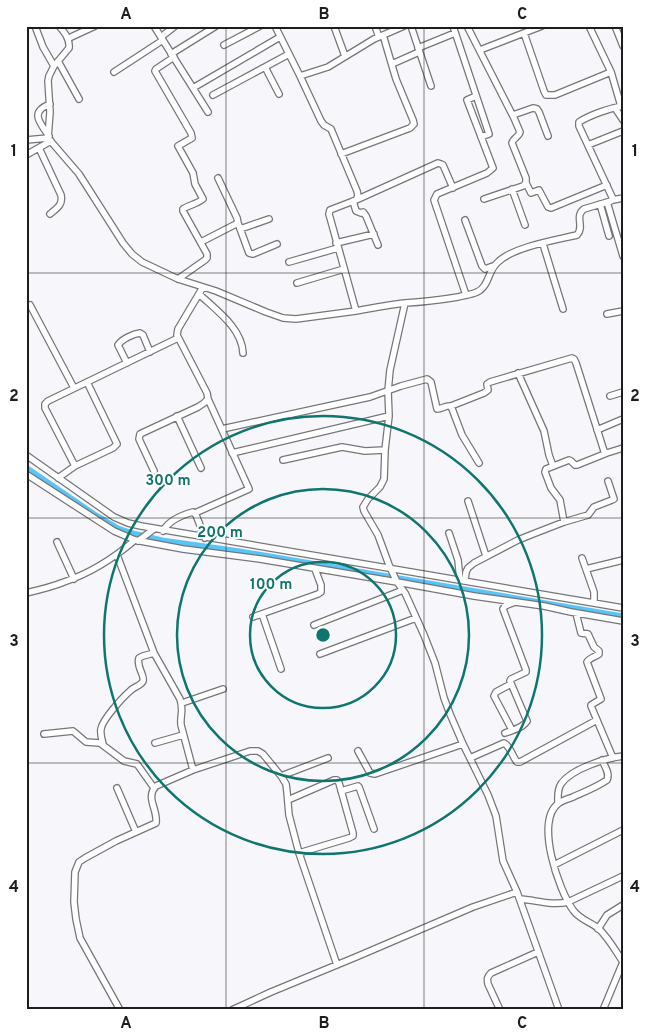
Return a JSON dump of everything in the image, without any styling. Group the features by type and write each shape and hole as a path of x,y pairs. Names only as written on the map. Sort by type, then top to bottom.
{"street":[{"path":"35,26 43,47 79,99"},
{"path":"26,155 39,148 49,138 49,76 68,48 69,43 68,38 59,26"},
{"path":"68,38 95,26"},
{"path":"154,26 208,112"},
{"path":"114,72 162,38 175,26"},
{"path":"178,279 207,258 207,254 183,209 203,199 195,184 193,173 178,146 192,138 192,133 155,71 173,55 216,26"},
{"path":"224,45 260,26"},
{"path":"275,26 321,121 331,129 357,191 358,196 354,201 356,211 363,212 366,216 378,245"},
{"path":"334,26 346,56"},
{"path":"341,154 413,127 414,120 396,79 381,36 375,26"},
{"path":"300,76 328,67 381,36 404,26"},
{"path":"411,26 431,86"},
{"path":"467,26 520,132 512,140 512,143 531,193 539,190 545,203 551,208 607,185"},
{"path":"480,50 542,26"},
{"path":"589,26 611,72 623,120"},
{"path":"615,26 623,46"},
{"path":"392,64 454,30 489,134 481,137"},
{"path":"524,33 546,95 555,95 611,72"},
{"path":"193,88 280,37"},
{"path":"213,95 289,54"},
{"path":"265,67 278,94"},
{"path":"466,295 434,200 437,194 487,173 493,168 468,100 476,96"},
{"path":"50,104 38,112 37,117 39,121 49,138 79,174 132,254 142,262 178,279 216,291 266,312 283,318 296,319 474,294 484,286 493,266"},
{"path":"620,107 584,119 579,122 579,126 613,197 610,201 623,256"},
{"path":"513,115 533,108 537,109 548,136"},
{"path":"588,146 623,131"},
{"path":"26,140 49,138"},
{"path":"39,148 62,200 60,205 50,214"},
{"path":"356,311 330,220 330,210 438,164 443,166 453,188"},
{"path":"218,178 237,218 250,254 278,244"},
{"path":"484,199 523,186 526,183"},
{"path":"512,189 525,224"},
{"path":"465,220 482,266 485,269 493,266 509,254 577,235 581,228 579,215 584,209 623,198"},
{"path":"600,204 609,236"},
{"path":"201,242 239,226 269,219"},
{"path":"289,262 374,234"},
{"path":"543,244 563,309"},
{"path":"297,283 344,269"},
{"path":"163,531 170,522 249,489 206,393 177,335 178,329 203,287"},
{"path":"199,294 236,331 242,347 242,353"},
{"path":"405,303 390,370 388,390 389,416 383,483 363,507 378,535 397,582 403,590 416,618 435,663 444,698 496,816 503,861 520,899 559,1010"},
{"path":"30,305 74,388"},
{"path":"607,314 623,311"},
{"path":"127,363 118,345 121,340 140,333 150,352"},
{"path":"75,466 45,408 45,404 178,338"},
{"path":"222,429 350,402 427,379 431,382 437,409 442,409 484,393 488,390 487,384 490,382 572,358 574,359 604,451 607,454"},
{"path":"518,373 544,431 552,466"},
{"path":"58,478 75,466 117,444 87,382"},
{"path":"610,396 623,392"},
{"path":"154,471 140,439 140,434 204,404 208,399"},
{"path":"451,406 462,435 479,463"},
{"path":"177,416 201,468"},
{"path":"232,453 389,416"},
{"path":"597,430 623,419"},
{"path":"284,460 342,447 365,451 385,450"},
{"path":"564,522 560,500 551,488 545,472 546,469 569,460 577,465 623,448"},
{"path":"26,455 114,517 153,530 623,608"},
{"path":"26,474 114,531 138,540 183,549 260,559 474,596 544,606 623,621"},
{"path":"462,581 468,568 486,556 518,540 588,515 594,507 614,499 608,481"},
{"path":"468,501 486,556"},
{"path":"195,513 205,538"},
{"path":"26,593 62,583 97,567 153,530"},
{"path":"449,533 458,560 462,581"},
{"path":"56,542 74,578"},
{"path":"117,555 154,653 182,703 183,712 180,719 193,770"},
{"path":"582,558 594,592 594,603"},
{"path":"586,569 623,560"},
{"path":"253,617 318,594 321,586 315,569"},
{"path":"314,625 403,590"},
{"path":"506,733 522,726 527,721 511,684 511,679 526,672 526,670 503,613 504,608 515,602"},
{"path":"576,613 581,633 588,634 594,647 599,651 597,655 587,662 601,699 591,704 591,706 613,758"},
{"path":"262,614 281,670"},
{"path":"320,654 416,618"},
{"path":"103,744 100,729 102,724 129,691 143,681 138,665 139,658 154,653"},
{"path":"511,684 496,692 494,696 512,730"},
{"path":"182,703 223,689"},
{"path":"470,758 504,743 508,746 517,762 520,762 597,720"},
{"path":"44,734 74,731 86,742 103,744 124,760 137,764 154,788"},
{"path":"156,744 183,735"},
{"path":"358,751 370,773 375,774 463,744"},
{"path":"120,1010 80,938 75,911 75,872 79,862 116,841 156,823 151,795 156,786 193,770 250,751 258,751 263,754 286,784 288,814 299,853 337,965"},
{"path":"558,803 558,792 561,784 576,772 602,760 623,756"},
{"path":"281,776 328,758"},
{"path":"602,760 609,776 607,780 558,803 551,813 548,835 556,875 568,902 579,916 598,928 623,962 603,1010"},
{"path":"288,800 334,780 338,781 354,833 349,838 299,853"},
{"path":"341,791 358,786 374,829"},
{"path":"117,788 136,832"},
{"path":"554,865 623,830"},
{"path":"520,899 554,904 568,902 623,876"},
{"path":"232,1010 473,907 517,892"},
{"path":"598,928 607,915 623,905"},
{"path":"500,1010 488,984 488,976 538,952"}],"waterway":[{"path":"26,467 96,515 118,528 133,533 162,540 240,551 623,616"}]}
